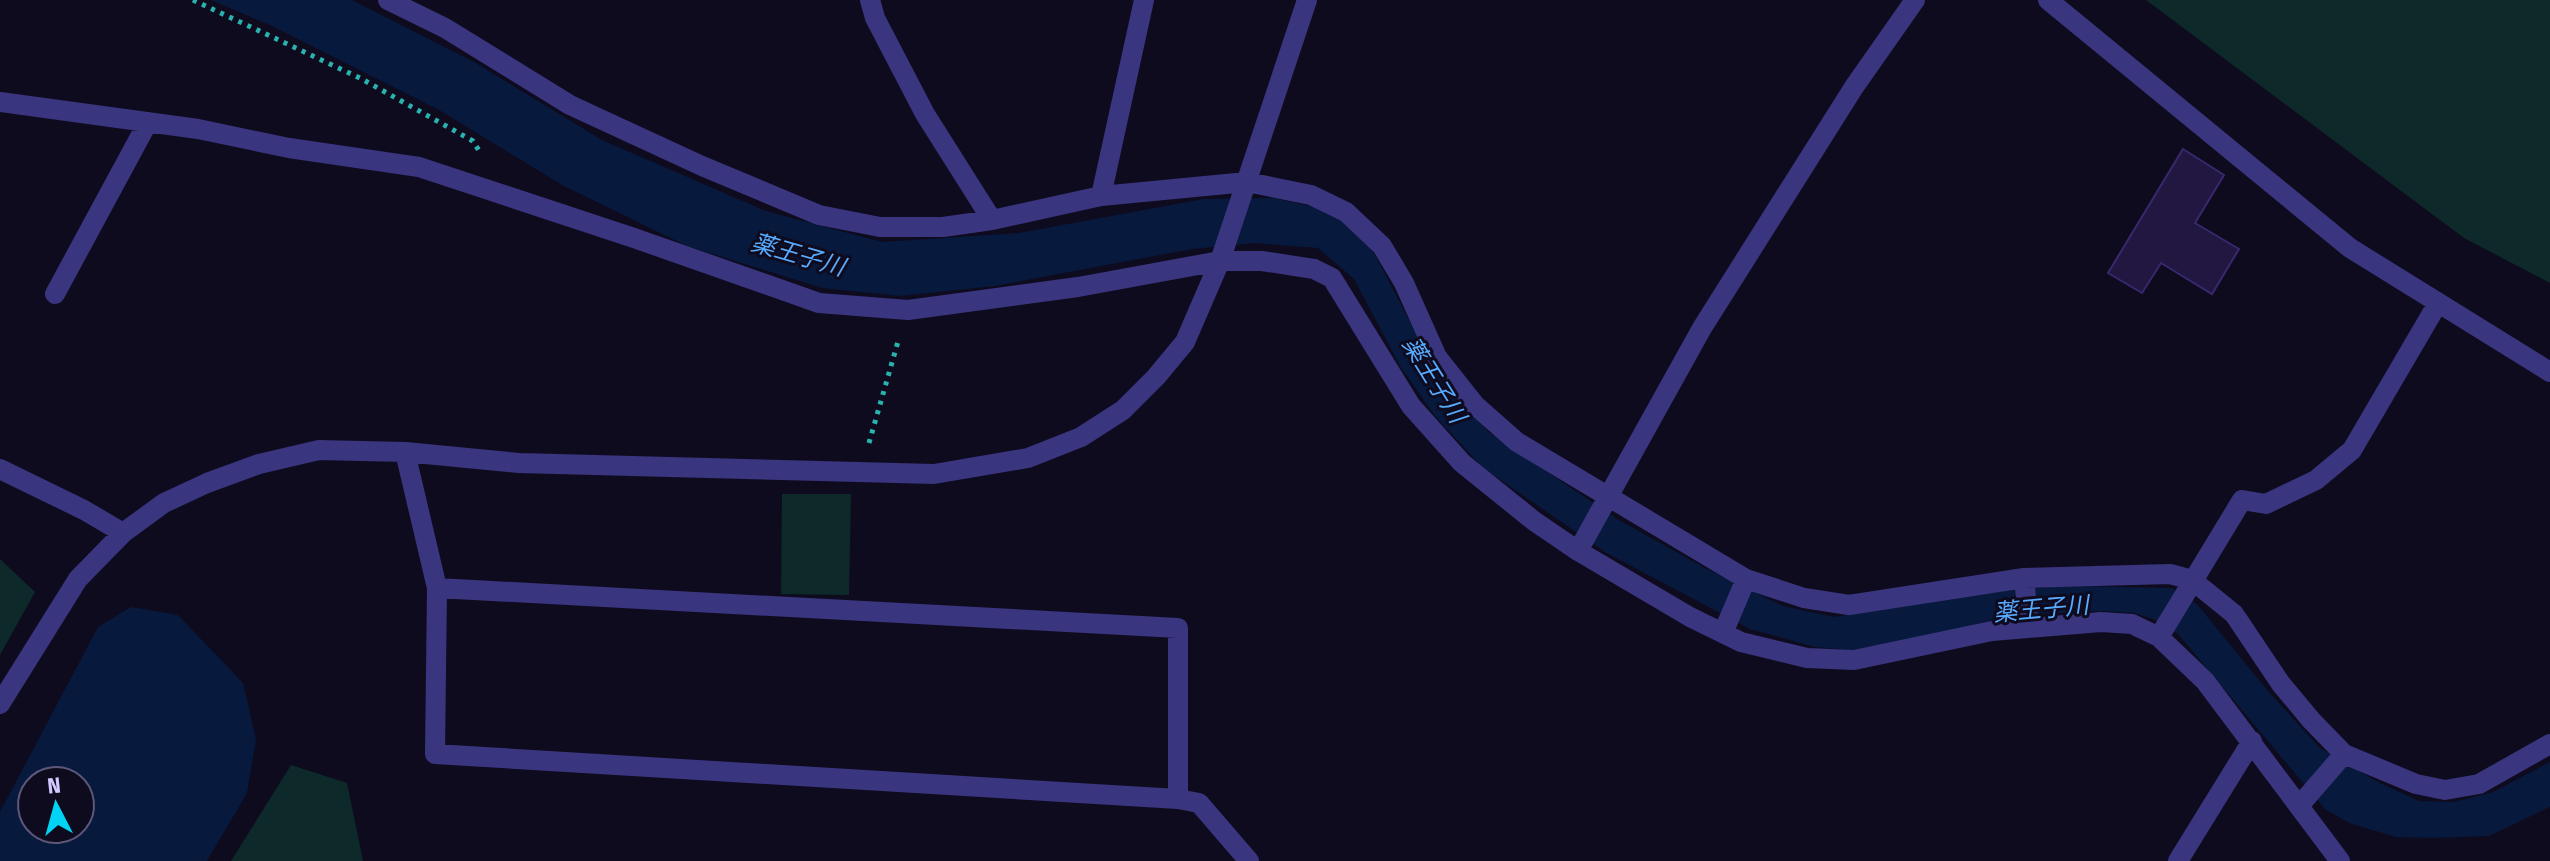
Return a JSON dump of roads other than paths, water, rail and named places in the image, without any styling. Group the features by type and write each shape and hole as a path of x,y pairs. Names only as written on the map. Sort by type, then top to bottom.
{"street":[{"path":"388,0 445,28 570,105 702,166 819,215 880,227 943,227 992,220 1101,196 1247,182 1311,195 1346,212 1382,246 1404,283 1437,357 1475,405 1517,442 1746,579 1804,598 1849,605 2024,578 2170,574 2192,580 2234,614 2281,684 2344,754 2416,784 2445,790 2479,784 2550,744"},
{"path":"870,0 875,18 925,114 992,220"},
{"path":"1101,196 1144,0"},
{"path":"0,704 78,579 123,533 164,503 259,464 319,450 405,452 519,463 934,474 1028,458 1081,437 1123,410 1185,342 1220,261 1307,0"},
{"path":"1578,551 1702,328 1854,87 1915,0"},
{"path":"2048,0 2350,248 2550,372"},
{"path":"0,102 198,129 289,148 419,167 819,303 908,310 1078,287 1220,261 1262,261 1314,269 1332,278 1373,348 1421,418 1462,463 1534,521 1578,551 1690,617 1741,642 1807,658 1854,660 1992,631 2101,622 2132,624 2159,637 2205,681 2340,861"},
{"path":"55,294 148,122"},
{"path":"2159,637 2242,500 2266,504 2316,480 2352,450 2438,303"},
{"path":"405,452 437,588 435,754 1178,799 1199,803 1249,861"},
{"path":"0,469 123,533"},
{"path":"2024,578 2029,627"},
{"path":"1723,633 1746,579"},
{"path":"437,588 1178,628 1178,799"},
{"path":"2178,861 2252,741"},
{"path":"2299,806 2344,754"}],"water":[{"name":"薬王子川","path":"211,0 352,0 474,62 602,140 766,211 882,242 1019,233 1204,199 1273,198 1319,208 1354,225 1374,253 1441,381 1490,433 1617,519 1705,568 1783,606 1834,617 1995,590 2065,586 2172,588 2197,604 2267,690 2320,748 2378,782 2419,801 2454,802 2493,792 2550,762 2550,807 2489,836 2396,837 2349,823 2325,809 2178,634 2153,619 2134,613 2104,611 2013,615 1905,642 1851,650 1815,647 1750,629 1605,552 1483,468 1435,416 1400,366 1354,279 1318,248 1254,243 1192,249 995,286 900,296 822,288 687,246 562,185 439,110 272,26"},
{"path":"131,607 178,615 243,683 256,739 247,793 207,861 0,861 0,812 16,782 16,845 96,845 96,765 25,765 98,627"}]}
